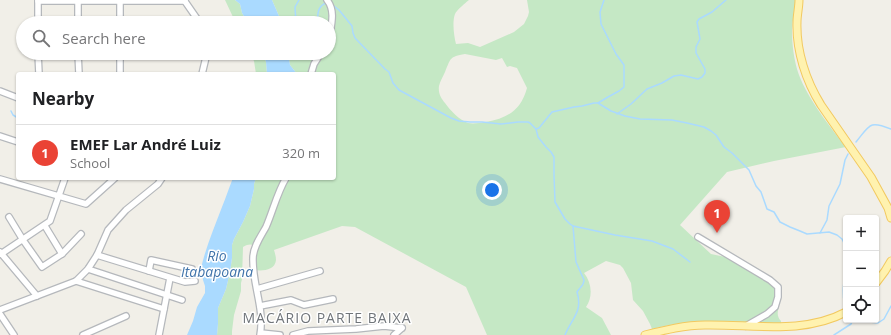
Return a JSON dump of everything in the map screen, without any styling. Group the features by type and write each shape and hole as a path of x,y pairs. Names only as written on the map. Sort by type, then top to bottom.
{"main road":[{"path":"799,0 797,22 798,39 804,72 821,105 871,177 888,208 891,218"},
{"path":"879,279 891,261"},
{"path":"645,335 662,330 692,325 799,327 829,321 843,314"}],"street":[{"path":"38,16 38,0 185,0 195,16"},
{"path":"78,0 78,16"},
{"path":"120,0 120,16"},
{"path":"327,0 331,4 333,16"},
{"path":"38,60 39,72"},
{"path":"78,60 79,72"},
{"path":"120,60 120,72"},
{"path":"202,72 205,60"},
{"path":"312,72 317,60"},
{"path":"0,91 16,97"},
{"path":"0,136 16,141"},
{"path":"0,179 86,204 113,180"},
{"path":"37,296 1,253 50,221 64,180"},
{"path":"0,310 76,281 88,269 97,255 108,230 126,210 158,184 161,180"},
{"path":"280,335 261,334 262,317 253,257 259,238 265,228 285,180"},
{"path":"9,217 42,267 62,254 81,234"},
{"path":"44,226 62,254"},
{"path":"698,237 770,280 778,287 778,297 775,307 767,314 746,326"},
{"path":"97,255 185,282 195,281"},
{"path":"149,271 151,260 192,269"},
{"path":"88,269 182,300"},
{"path":"257,289 320,271"},
{"path":"159,335 170,278"},
{"path":"76,281 164,309"},
{"path":"260,306 291,300 304,305 333,299"},
{"path":"0,314 14,335"},
{"path":"83,335 126,316"},
{"path":"293,335 308,331 384,326 402,328 394,335"}],"green space":[{"path":"225,0 235,0 240,4 244,16 233,16"},
{"path":"272,0 469,0 459,9 454,17 453,25 456,44 468,43 480,47 514,32 524,24 529,12 527,0 797,0 792,22 792,36 799,75 808,94 826,122 846,147 727,172 680,225 711,254 730,258 776,285 777,295 774,298 774,302 779,307 778,314 781,324 702,321 681,323 652,329 643,311 633,300 631,283 623,268 620,265 606,261 584,273 589,281 591,290 590,299 586,307 602,318 611,335 487,335 466,287 355,227 342,226 274,250 276,259 275,264 268,270 254,270 256,256 255,248 252,245 243,247 241,291 234,315 232,335 217,335 218,308 226,289 230,272 232,245 250,206 255,180 336,180 336,72 295,72 290,65 289,60 336,60 336,16 279,16","holes":["465,54 496,60 502,58 507,67 510,66 517,68 527,88 521,102 512,112 501,118 486,122 465,122 449,109 439,93 439,84 451,59 453,57"]},
{"path":"265,60 267,72 256,72 254,61"}],"water":[{"path":"235,0 272,0 279,16 244,16 240,4"},
{"path":"265,60 289,60 290,65 295,72 267,72"},
{"name":"Rio Itabapoana","path":"232,180 255,180 250,206 232,245 230,272 226,289 218,308 217,335 187,335 197,307 205,293 201,268 210,238"}],"waterway":[{"path":"296,16 295,7 299,0"},
{"path":"536,129 539,128 552,112 598,103 624,87 624,65 616,54 601,24 600,12 604,0"},
{"path":"617,114 631,104 647,89 674,76 681,75 698,79 702,77 705,73 705,69 696,53 696,47 700,39 697,22 726,0"},
{"path":"318,16 320,8 326,3"},
{"path":"334,6 352,26 355,38 389,72 393,83 399,90 459,121 501,124 518,122 530,123 536,129 538,137 554,157 555,202 565,219 570,224 573,226 615,235 652,241 673,249 690,262"},
{"path":"598,103 611,111 625,116 640,119 672,120 704,127 711,131 716,135 724,147 749,170 756,186 761,192 767,209 774,212 780,222 807,234 829,232 837,235 842,239 845,251"},
{"path":"11,111 16,117"},
{"path":"856,142 870,126 878,125 891,129"},
{"path":"820,233 827,220 829,206 840,184 845,160 848,154"},
{"path":"565,335 578,310 579,305 577,292 584,282 576,262 573,226"},
{"path":"879,322 884,319 891,306"},
{"path":"834,335 852,323"}],"place":[{"name":"EMEF Lar André Luiz","path":"717,233"}],"district":[{"name":"MACÁRIO PARTE BAIXA","path":"327,317"}]}
